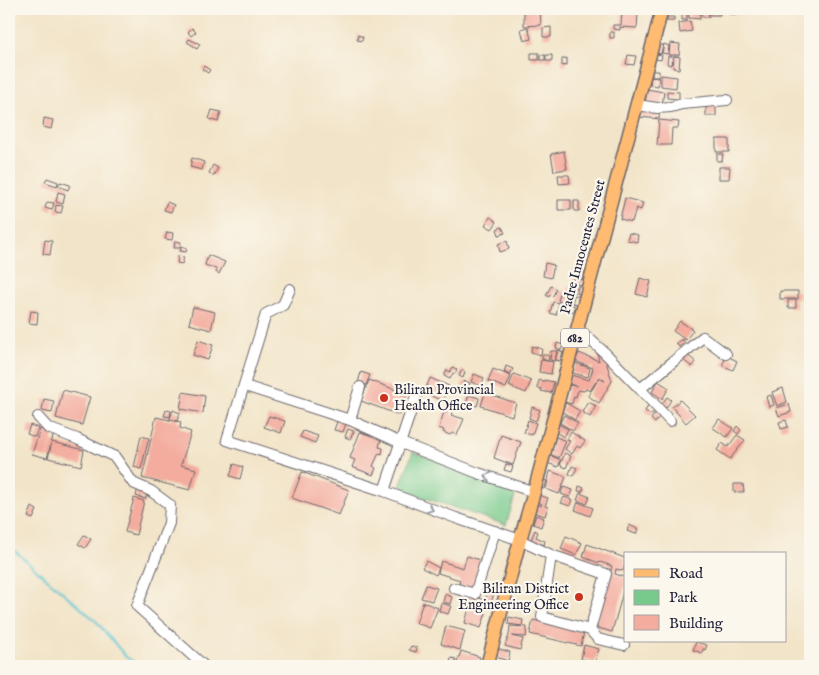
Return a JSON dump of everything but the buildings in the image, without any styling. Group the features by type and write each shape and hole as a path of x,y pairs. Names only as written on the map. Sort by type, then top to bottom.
{"main road":[{"name":"Padre Innocentes Street","path":"487,666 662,9"}],"street":[{"path":"636,105 657,108 727,100"},
{"path":"290,289 283,305 266,314 227,440 384,491 520,540 550,555 606,574 590,630"},
{"path":"577,328 605,353 670,421"},
{"path":"640,389 703,337 726,354"},
{"path":"244,386 350,420 401,443 478,473 534,492"},
{"path":"350,420 360,387"},
{"path":"384,491 416,396"},
{"path":"38,417 48,428 115,456 133,483 151,490 170,505 169,523 137,606 204,666"},
{"path":"454,588 475,594 495,531"},
{"path":"550,555 542,617 590,630 598,639 624,645"}],"green space":[{"path":"413,452 517,490 506,525 399,489"}],"waterway":[{"path":"9,546 96,621 126,657 140,666"}],"place":[{"name":"Biliran Provincial Health Office","path":"384,398"},
{"name":"Biliran District Engineering Office","path":"579,597"}]}
